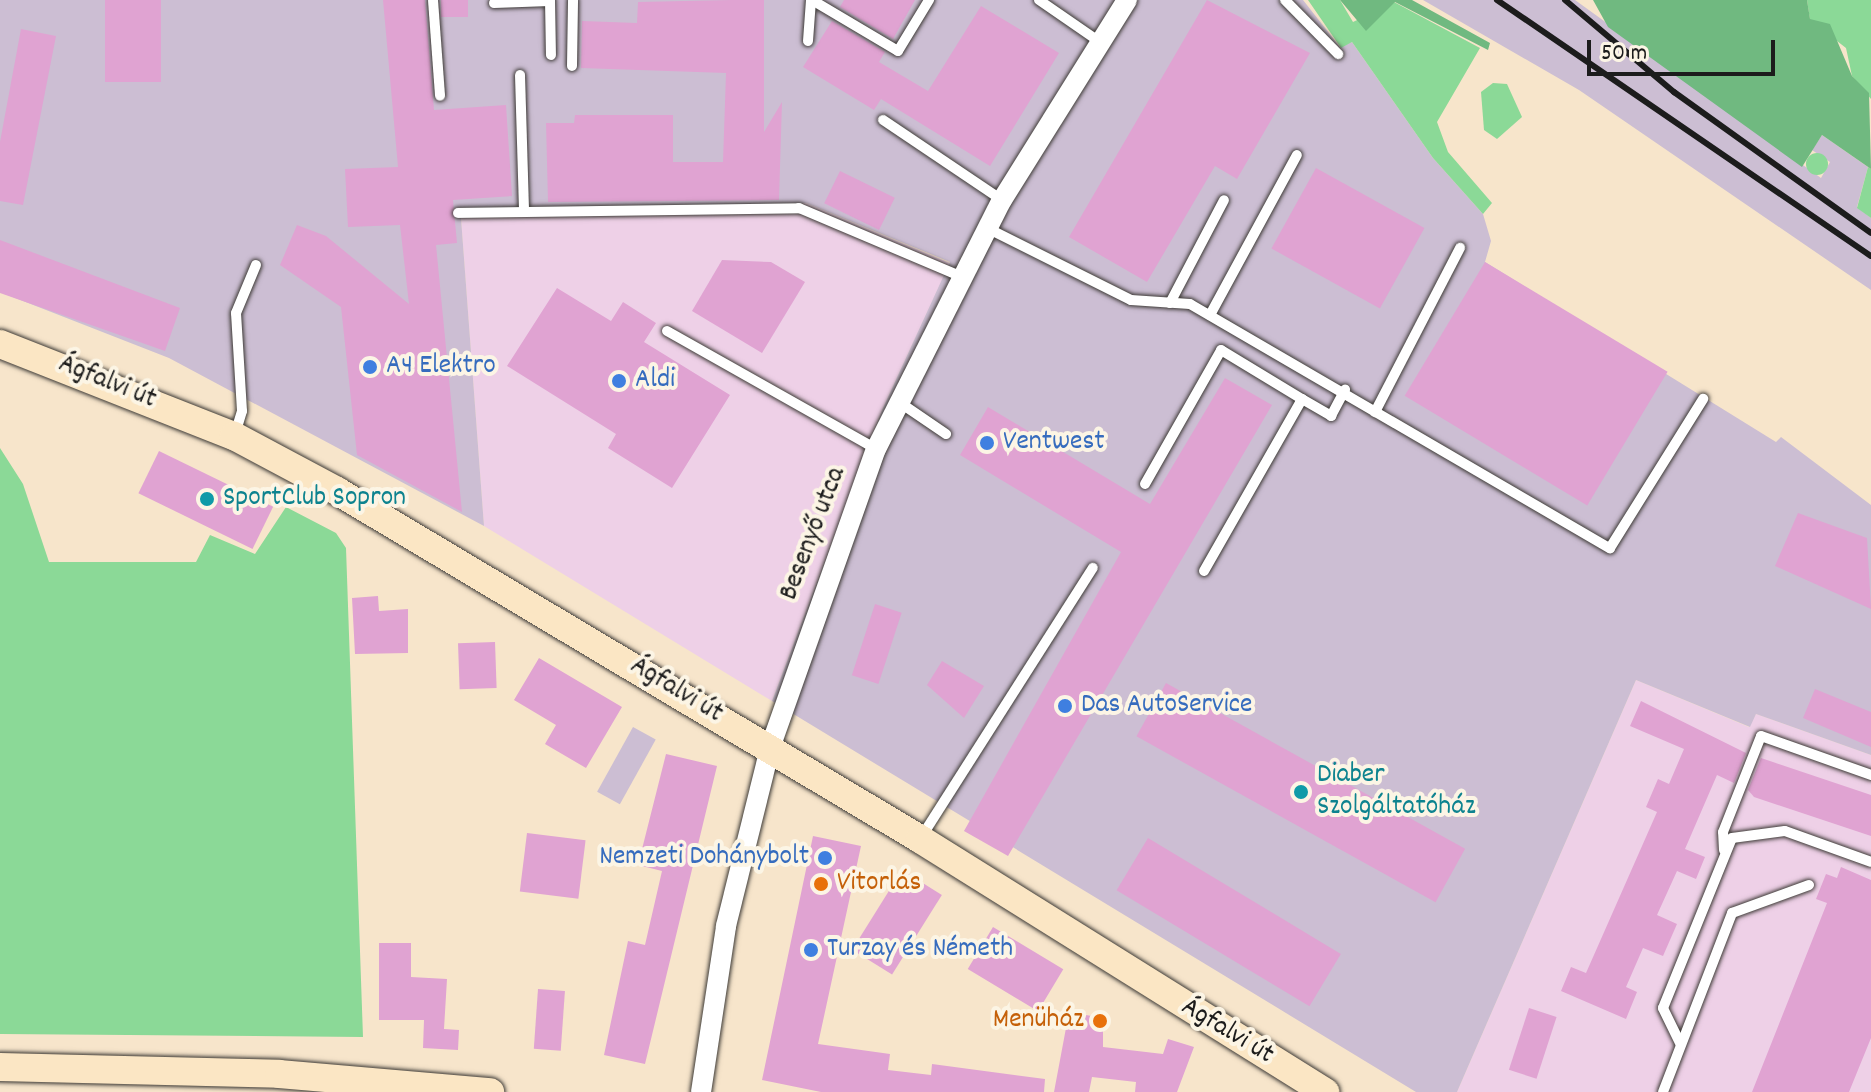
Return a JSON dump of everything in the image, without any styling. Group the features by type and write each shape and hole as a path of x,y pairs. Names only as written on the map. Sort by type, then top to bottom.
{"main road":[{"name":"Ágfalvi út","path":"0,344 234,436 770,748 1325,1092"},
{"path":"0,1067 279,1074 490,1092"}],"street":[{"name":"Besenyő utca","path":"701,1092 726,926 770,748 876,449 960,276 1002,200 1097,40 1127,0"}],"lane":[{"path":"433,0 440,96"},
{"path":"572,66 573,0"},
{"path":"808,41 812,0 898,51 929,0"},
{"path":"1039,0 1097,40"},
{"path":"1285,0 1338,54"},
{"path":"494,3 550,1 551,55"},
{"path":"520,75 524,212"},
{"path":"883,120 1002,200"},
{"path":"1210,315 1297,155"},
{"path":"1170,303 1224,200"},
{"path":"458,213 799,208 960,276"},
{"path":"987,228 1131,300 1170,303 1210,315 1347,391 1375,412 1610,548 1703,399"},
{"path":"1375,412 1460,248"},
{"path":"234,436 242,411 236,313 256,265"},
{"path":"667,331 876,449"},
{"path":"1145,484 1221,350 1331,416 1347,391"},
{"path":"1204,571 1302,399"},
{"path":"897,401 946,434"},
{"path":"920,839 1093,568"},
{"path":"1724,850 1723,832 1761,736 1871,775"},
{"path":"1680,1043 1663,1008 1724,850 1732,838 1774,830 1871,862"},
{"path":"1663,1092 1732,913 1809,885"}],"shaded area":[{"path":"0,0 1303,0 1340,47 1352,42 1433,158 1483,214 1491,241 1485,262 1776,442 1781,437 1871,505 1871,755 1756,714 1750,727 1636,680 1457,1092 1416,1092 772,701 882,410 950,262 806,203 461,218 484,526 169,358 0,292"},
{"path":"1423,0 1575,0 1821,178 1830,162 1812,150 1822,135 1868,167 1857,207 1871,218 1871,290 1579,90"},
{"path":"806,203 950,263 882,410 772,701 484,526 461,218"},
{"path":"1636,680 1749,727 1756,714 1871,755 1871,1092 1457,1092"},
{"path":"633,727 656,740 620,804 597,792"}],"green space":[{"path":"1308,0 1340,0 1353,22 1394,2 1480,48 1437,122 1448,152 1492,203 1483,214 1433,158 1352,42 1341,48"},
{"path":"1340,0 1412,0 1490,43 1488,50 1395,2 1366,31"},
{"path":"1593,0 1807,0 1810,19 1830,24 1852,76 1869,93 1871,169 1822,135 1802,167 1608,27"},
{"path":"1807,0 1871,0 1871,99 1852,76 1846,48 1810,20"},
{"path":"1493,83 1507,84 1522,117 1497,139 1484,130 1481,92"},
{"path":"1813,153 1821,153 1828,164 1821,175 1813,175 1806,168 1806,160"},
{"path":"1868,167 1871,169 1871,218 1857,208"},
{"path":"0,448 23,484 49,562 196,562 210,535 255,554 286,507 336,533 346,548 363,1037 0,1034"}],"building":[{"path":"105,0 161,0 161,82 105,82"},
{"path":"383,0 425,0 434,110 506,105 512,196 453,200 457,243 436,245 462,512 357,455 341,307 280,265 297,225 326,236 409,304 400,225 348,227 345,169 398,167"},
{"path":"441,0 468,0 468,17 441,17"},
{"path":"764,0 764,132 782,102 779,200 548,202 546,123 574,123 575,115 673,115 673,162 723,162 726,73 581,68 582,21 637,23 638,2"},
{"path":"844,0 915,0 893,39 840,7"},
{"path":"1207,0 1310,53 1237,179 1215,166 1147,282 1069,237"},
{"path":"981,6 1059,53 990,166 881,99 874,110 803,67 832,21 885,52 879,62 928,91"},
{"path":"21,29 56,36 23,205 0,201 0,142"},
{"path":"1316,168 1424,228 1380,309 1271,248"},
{"path":"840,171 895,198 879,230 824,203"},
{"path":"0,240 180,308 165,351 0,293"},
{"path":"722,260 771,262 805,282 762,353 692,311"},
{"path":"1485,262 1668,372 1587,505 1405,396"},
{"name":"Aldi","path":"557,288 611,321 623,302 656,323 644,342 730,395 672,488 608,448 616,434 507,366"},
{"path":"1225,378 1272,405 1008,856 964,831 1121,552 960,455 988,407 1150,504"},
{"name":"SportClub Sopron","path":"159,451 273,507 253,549 138,493"},
{"path":"1798,513 1867,538 1871,609 1775,566"},
{"path":"378,596 379,611 408,609 408,653 355,654 352,598"},
{"path":"875,604 902,613 878,684 852,675"},
{"path":"495,642 497,688 460,689 458,643"},
{"path":"539,658 622,707 586,768 545,744 556,725 514,700"},
{"path":"942,661 984,686 964,718 927,685"},
{"name":"Diaber Szolgáltatóház","path":"1166,683 1465,849 1436,902 1136,736"},
{"path":"1815,689 1871,712 1871,747 1803,718"},
{"path":"1641,701 1746,753 1734,783 1717,775 1685,849 1705,857 1696,879 1677,871 1657,915 1677,924 1663,956 1643,948 1626,987 1637,992 1626,1019 1561,991 1571,967 1586,973 1657,812 1646,807 1658,779 1669,784 1684,749 1630,726"},
{"path":"666,754 717,766 645,1064 604,1055 628,941 645,945 662,871 638,865"},
{"path":"1761,758 1871,795 1871,836 1754,797 1748,790"},
{"path":"527,833 586,840 578,899 520,892"},
{"path":"813,836 861,846 818,1044 890,1054 888,1070 931,1075 932,1064 1045,1079 1044,1092 821,1092 762,1080"},
{"path":"1148,838 1341,954 1309,1006 1117,890"},
{"path":"1841,867 1871,880 1871,1038 1849,1092 1752,1092 1827,903 1816,899 1826,874 1837,878"},
{"path":"902,870 942,895 892,975 852,950"},
{"path":"993,927 1063,969 1038,1011 968,969"},
{"path":"379,943 411,943 411,977 447,979 444,1029 459,1030 458,1050 423,1048 424,1020 379,1020"},
{"path":"538,989 565,991 561,1051 534,1049"},
{"path":"1529,1008 1557,1017 1536,1079 1509,1070"},
{"path":"1069,1012 1103,1018 1103,1047 1163,1054 1168,1039 1194,1047 1177,1092 1135,1092 1136,1082 1092,1077 1089,1092 1054,1092"}],"railway":[{"path":"1497,0 1871,256"},
{"path":"1565,0 1674,92 1871,233"}],"place":[{"name":"A4 Elektro","path":"370,367"},
{"name":"Aldi","path":"619,381"},
{"name":"Ventwest","path":"987,443"},
{"name":"SportClub Sopron","path":"207,499"},
{"name":"Das AutoService","path":"1065,706"},
{"name":"Diaber Szolgáltatóház","path":"1301,792"},
{"name":"Nemzeti Dohánybolt","path":"825,858"},
{"name":"Vitorlás","path":"821,884"},
{"name":"Turzay és Németh","path":"811,950"},
{"name":"Menüház","path":"1100,1021"}]}
